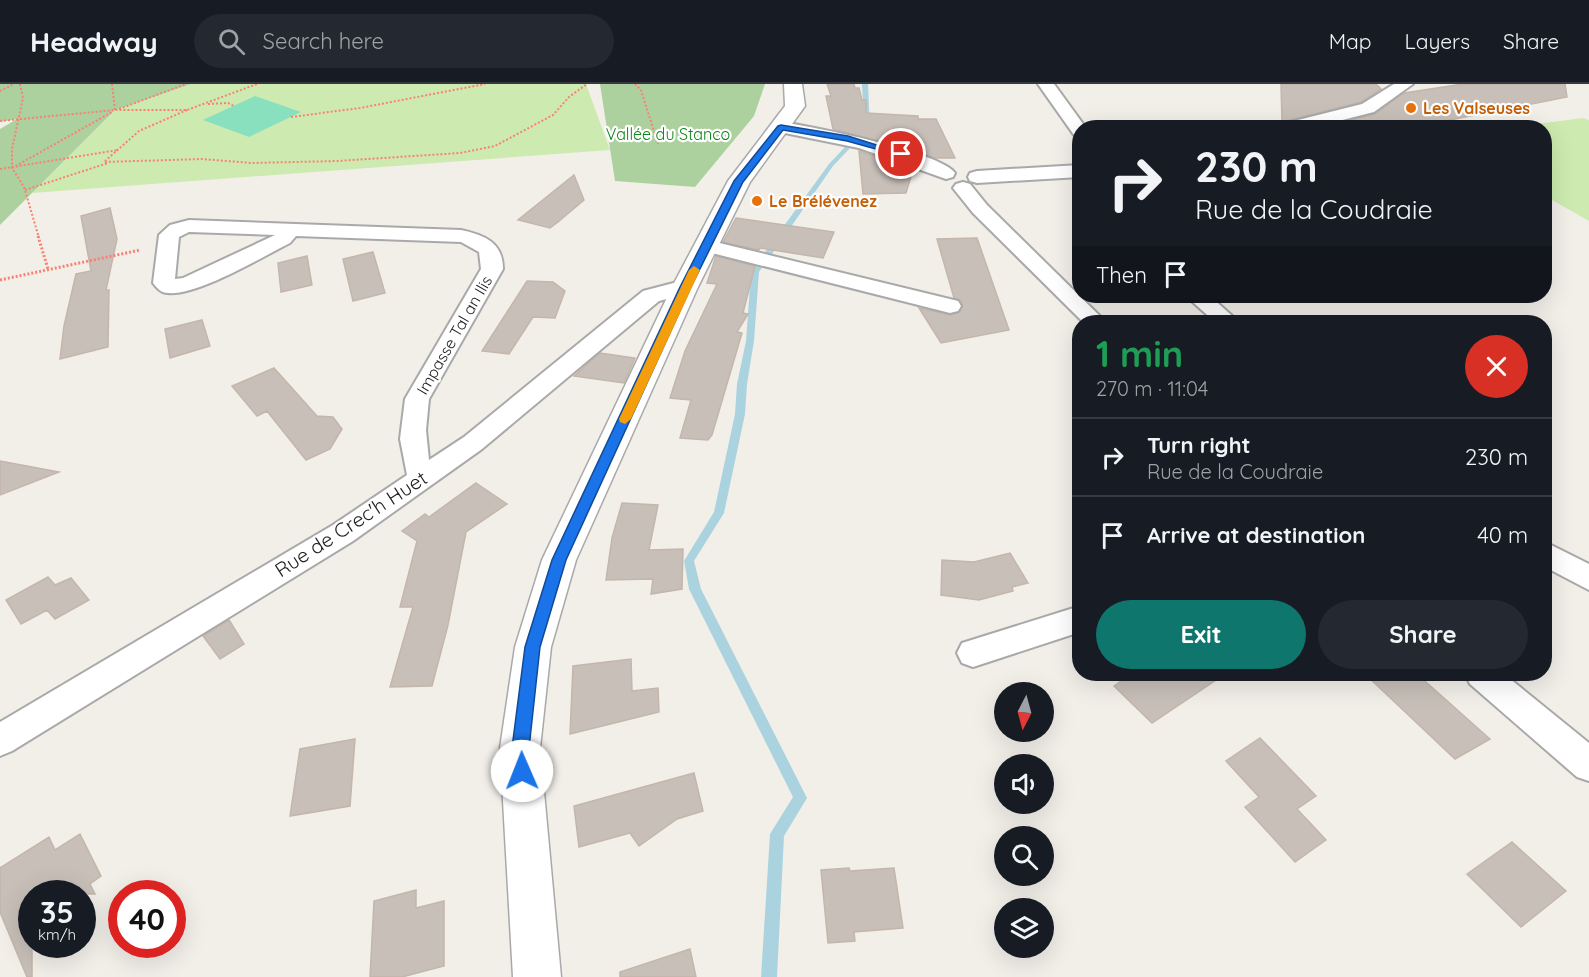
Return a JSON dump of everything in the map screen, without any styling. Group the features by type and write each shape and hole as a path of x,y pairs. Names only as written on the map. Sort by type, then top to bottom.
{"street":[{"path":"537,977 520,748 533,647 559,560 686,287 739,181 795,106 794,84"},
{"path":"1046,84 1072,120"},
{"path":"1320,120 1368,108 1395,86"},
{"path":"781,127 848,138 901,154 946,173 942,178 945,183 1072,172"},
{"path":"970,182 980,209 1072,299"},
{"name":"Impasse Tal an Ilis","path":"168,244 169,235 177,229 189,226 461,236 474,238 490,249 493,259 492,268 417,399 412,422 412,447 421,478"},
{"path":"168,244 164,284 169,287 179,286 283,239 290,230"},
{"path":"707,246 950,306"},
{"name":"Rue de Crec'h Huet","path":"0,740 343,533 473,443 651,296 686,287"},
{"path":"1076,303 1088,315"},
{"path":"1205,303 1220,315"},
{"path":"1552,557 1589,578"},
{"path":"973,653 1072,622"},
{"path":"1489,681 1589,765"}],"path":[{"path":"0,91 14,84"},
{"path":"20,84 23,98 12,149 12,168 25,190 48,269"},
{"path":"112,84 115,110"},
{"path":"12,168 115,110 186,84"},
{"path":"257,84 139,131 104,162 202,159 263,163 460,153 495,146 553,115 569,97 587,84"},
{"path":"291,117 360,108 485,84"},
{"path":"635,84 641,90 658,144"},
{"path":"201,105 228,103 234,106"},
{"path":"0,121 115,110 187,110"},
{"path":"0,169 118,150"},
{"path":"25,190 114,161"},
{"path":"0,280 168,244"}],"green space":[{"path":"0,84 191,84 115,110 0,225 0,129 17,119 0,122"},
{"path":"191,84 586,84 610,150 32,193 115,110"},
{"name":"Vallée du Stanco","path":"600,84 765,84 754,116 695,187 615,181"},
{"path":"255,96 301,112 249,137 203,120"},
{"path":"1583,118 1589,120 1589,221 1552,200 1552,122"}],"building":[{"path":"827,84 854,84 855,88 859,88 862,100 866,100 866,113 936,119 955,158 935,158 833,129 826,96 831,96"},
{"path":"1281,84 1376,84 1381,89 1361,102 1282,120"},
{"path":"1463,84 1565,84 1567,97 1450,120 1352,120 1375,114 1404,93"},
{"path":"859,151 913,170 906,193 863,194"},
{"path":"574,175 584,200 558,222 550,228 518,220"},
{"path":"110,208 117,239 106,290 109,290 108,347 60,359 64,326 76,274 91,271 81,216"},
{"path":"736,218 834,232 823,258 760,248 759,250 723,242"},
{"path":"977,238 1009,330 941,343 919,308 951,315 960,312 963,305 960,300 954,298 937,239"},
{"path":"373,252 385,293 353,301 343,259"},
{"path":"307,256 312,285 281,292 278,263"},
{"path":"716,256 755,266 743,313 748,314 737,332 742,333 712,435 708,440 680,438 691,400 670,398 685,351 717,284 707,283"},
{"path":"527,281 553,282 565,291 555,318 533,317 509,354 482,351"},
{"path":"202,320 210,346 170,358 165,329"},
{"path":"600,353 635,358 624,383 574,376"},
{"path":"274,368 317,416 333,417 342,429 330,449 306,460 267,411 257,416 232,386"},
{"path":"0,461 59,472 0,495"},
{"path":"476,483 507,504 466,532 448,625 432,686 390,687 413,607 400,607 417,541 402,531 425,514 429,517"},
{"path":"622,503 658,505 649,550 683,549 682,589 651,594 653,579 606,580 612,538"},
{"path":"1010,553 1028,583 1012,587 1013,591 979,600 941,595 942,560 974,562"},
{"path":"48,577 55,585 71,578 89,600 55,619 47,610 21,624 6,600"},
{"path":"229,620 244,644 220,659 203,636"},
{"path":"631,659 632,691 658,688 659,712 570,734 573,666"},
{"path":"1121,681 1215,681 1152,723 1114,686"},
{"path":"1372,681 1425,681 1490,739 1455,759"},
{"path":"1260,738 1316,796 1297,809 1326,840 1295,862 1245,807 1259,797 1226,761"},
{"path":"355,739 350,806 290,816 300,749"},
{"path":"694,773 703,811 677,819 639,846 630,833 579,847 574,806"},
{"path":"80,834 101,876 96,880 18,880 18,955 0,912 0,868 49,837 55,850"},
{"path":"1512,842 1566,891 1521,927 1467,874"},
{"path":"849,868 850,871 894,868 903,928 854,932 855,941 828,943 821,870"},
{"path":"416,890 416,908 444,901 444,966 402,977 370,977 374,901"},
{"path":"690,949 696,977 620,977 620,972"},
{"path":"19,958 32,958 32,977 27,977"}],"waterway":[{"path":"865,84 867,127"},
{"path":"765,258 831,165 847,148"},
{"path":"761,263 755,272 750,341 742,384 740,414 719,513 689,561 695,589 800,798 777,834 769,977"}],"slow traffic":[{"path":"625,419 694,270"}],"place":[{"name":"Les Valseuses","path":"1411,108"},
{"name":"Le Brélévenez","path":"757,201"}],"route":[{"path":"522,771 520,748 533,647 559,560 686,287 739,181 781,127 848,138 901,154"}]}
